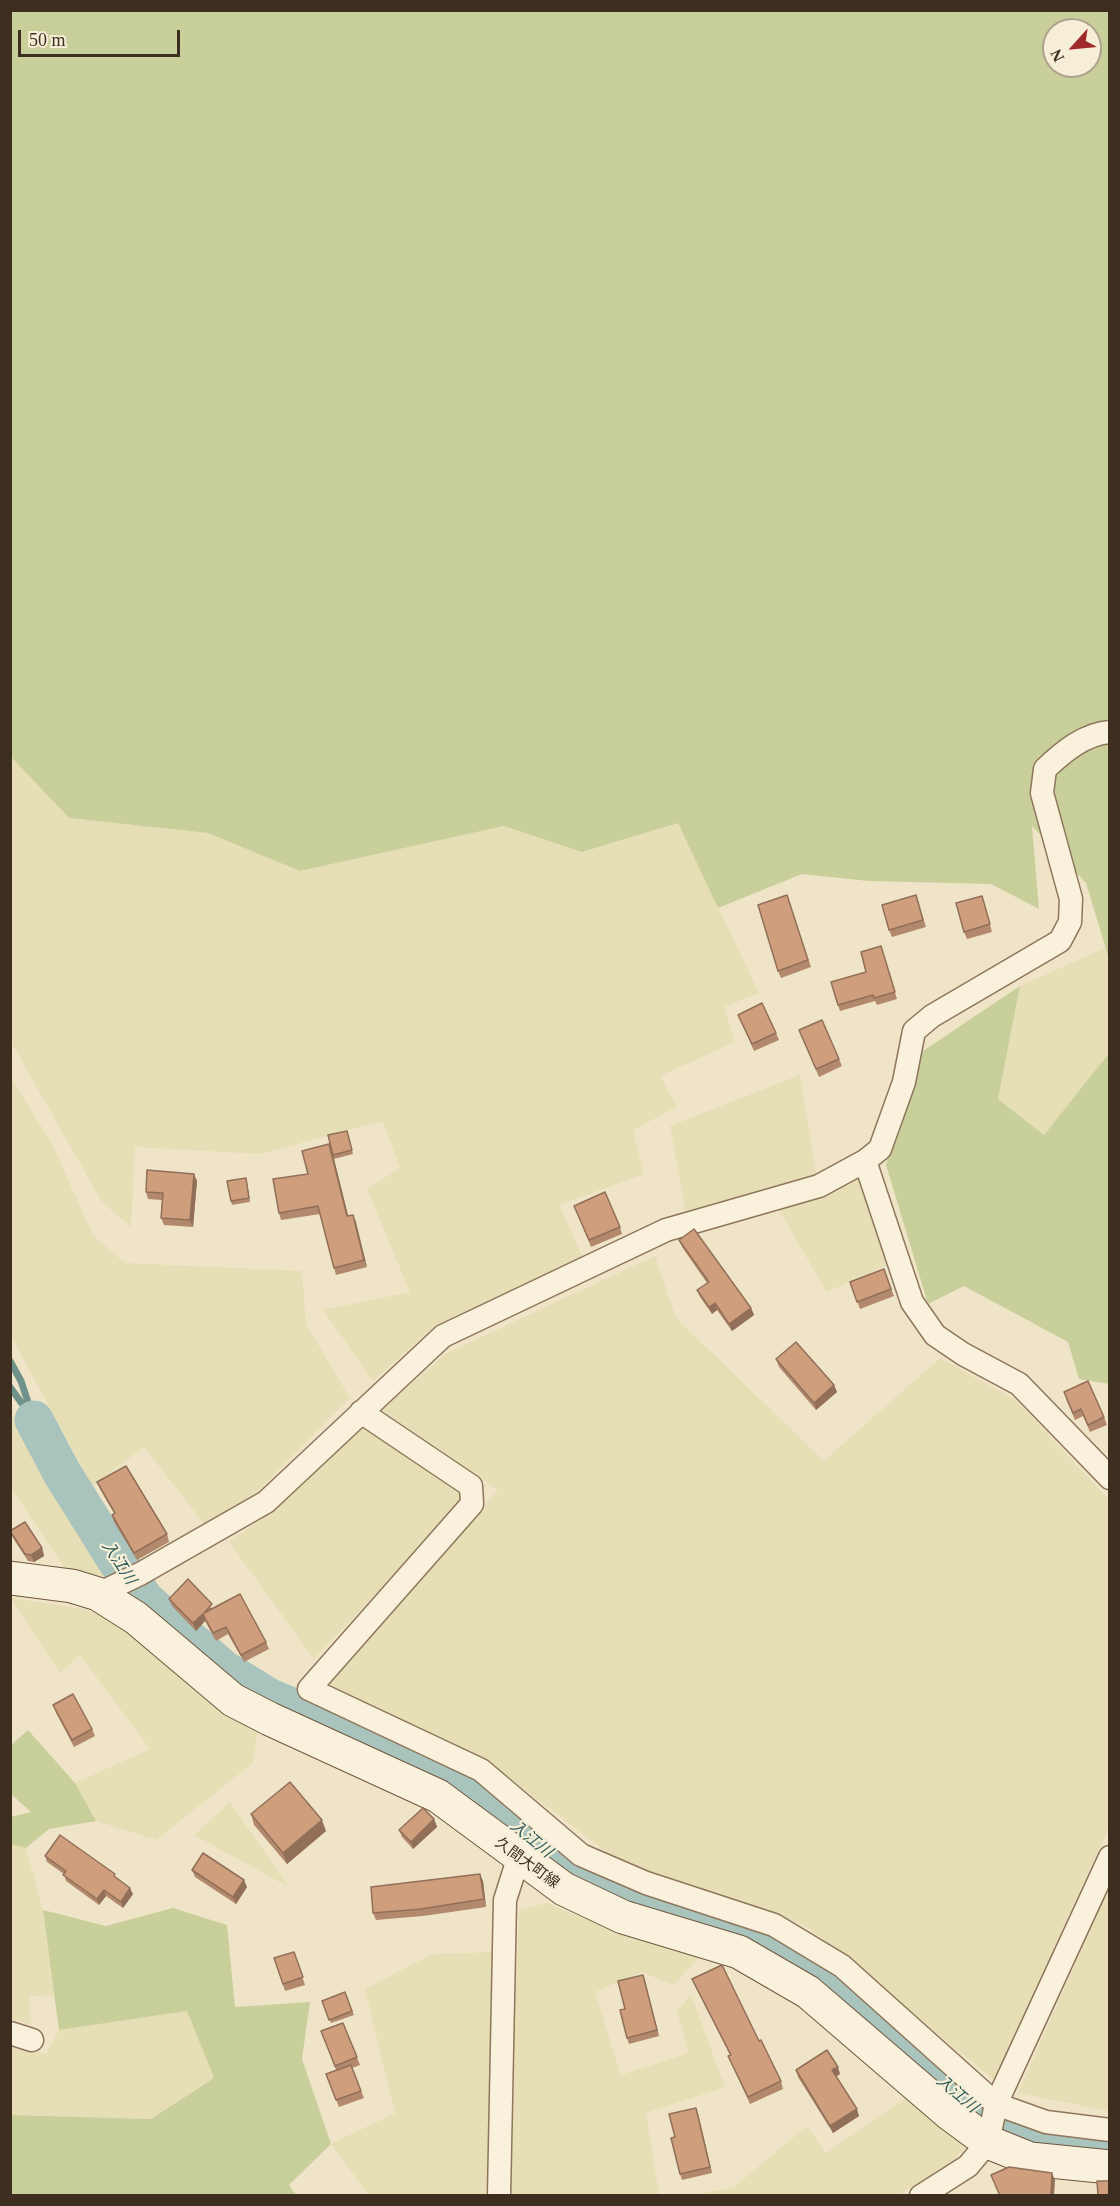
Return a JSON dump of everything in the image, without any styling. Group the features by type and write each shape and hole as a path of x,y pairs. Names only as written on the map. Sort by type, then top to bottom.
{"main road":[{"name":"久間大町線","path":"10,1578 72,1586 119,1584 136,1618 233,1700 438,1796 564,1889 623,1917 739,1952 808,1992 950,2114 988,2142 1030,2159 1110,2167"}],"street":[{"path":"119,1584 266,1502 443,1336 666,1230 819,1186 865,1161 880,1149 904,1082 914,1031 932,1016 1060,940 1070,922 1071,899 1042,793 1045,769 1068,748 1102,732 1110,732"},
{"path":"865,1161 912,1302 935,1335 963,1354 1019,1384 1110,1478"},
{"path":"361,1412 471,1486 472,1504 309,1689 481,1770 581,1856 645,1883 774,1925 842,1966 996,2103 1046,2122 1110,2130"},
{"path":"499,2196 505,1900 519,1856"},
{"path":"921,2196 968,2166 988,2142 996,2103 1110,1857"},
{"path":"10,2033 32,2040"}],"shaded area":[{"path":"10,757 69,818 208,833 300,871 504,826 582,852 678,823 759,993 724,1007 735,1042 660,1076 677,1107 633,1130 644,1174 559,1205 583,1258 436,1325 373,1381 323,1310 410,1292 367,1189 400,1168 383,1121 260,1154 135,1147 131,1227 102,1202 11,1042"},
{"path":"1107,947 1110,959 1109,1053 1044,1135 998,1099 1020,986"},
{"path":"800,1075 820,1197 859,1178 887,1265 827,1292 768,1192 686,1213 670,1126"},
{"path":"10,1076 51,1142 93,1235 125,1263 302,1271 306,1324 350,1398 258,1491 205,1525 144,1447 92,1486 11,1336"},
{"path":"655,1256 676,1318 824,1461 940,1358 1017,1401 1109,1500 1109,1827 994,2080 805,1925 619,1862 485,1759 325,1686 498,1490 381,1410 447,1353"},
{"path":"10,1412 115,1578 66,1570 11,1488"},
{"path":"361,1426 466,1498 314,1659 229,1542 276,1509"},
{"path":"11,1598 84,1609 127,1625 258,1729 253,1763 156,1840 96,1821 75,1783 150,1749 80,1655 60,1673"},
{"path":"230,1802 289,1887 194,1835"},
{"path":"11,1844 26,1848 43,1910 54,1995 29,1996 31,2025 11,2019"},
{"path":"1109,1887 1109,2111 1018,2093"},
{"path":"547,1903 605,1927 701,1956 673,1985 642,1972 595,1992 621,2075 689,2053 677,2011 691,1995 725,2087 646,2113 659,2195 507,2196 519,1910"},
{"path":"493,1952 489,2195 369,2195 331,2144 395,2113 365,1989 432,1954"},
{"path":"187,2011 214,2078 151,2119 11,2115 11,2042 46,2054 59,2030"},
{"path":"909,2096 969,2143 953,2161 899,2195 688,2196 734,2187 807,2126 826,2153"}],"green space":[{"path":"11,11 1109,11 1109,959 1086,883 1032,826 1039,909 991,884 868,881 802,874 718,908 678,823 582,852 504,826 300,871 208,833 69,818 11,757"},
{"path":"1020,986 998,1099 1044,1135 1109,1053 1109,1384 1079,1379 1068,1342 964,1286 928,1304 886,1165 920,1053"},
{"path":"28,1730 75,1783 96,1821 49,1829 26,1848 11,1844 11,1817 31,1812 11,1794 10,1746"},
{"path":"173,1908 227,1925 235,2007 310,2002 302,2059 331,2144 289,2185 296,2195 11,2195 11,2115 151,2119 214,2078 187,2011 59,2030 43,1910 106,1926"}],"building":[{"path":"787,895 808,960 778,971 758,905"},
{"path":"916,895 923,920 889,930 882,905"},
{"path":"982,896 990,924 964,932 956,903"},
{"path":"881,946 895,992 874,998 873,995 838,1005 831,982 866,972 861,952"},
{"path":"762,1003 776,1033 752,1044 738,1015"},
{"path":"822,1020 839,1059 816,1069 799,1030"},
{"path":"347,1131 352,1150 333,1155 328,1135"},
{"path":"329,1144 347,1216 353,1215 364,1260 334,1268 318,1206 279,1213 273,1179 308,1174 302,1151"},
{"path":"147,1170 194,1174 190,1220 161,1218 163,1193 146,1192"},
{"path":"246,1178 249,1198 231,1201 227,1181"},
{"path":"605,1192 620,1227 589,1240 574,1206"},
{"path":"694,1229 751,1308 729,1324 715,1303 709,1307 697,1290 709,1282 679,1240"},
{"path":"884,1269 891,1289 857,1302 850,1282"},
{"path":"796,1342 834,1385 814,1403 776,1359"},
{"path":"1088,1381 1104,1417 1088,1425 1081,1409 1073,1413 1064,1392"},
{"path":"126,1466 167,1534 134,1553 112,1515 115,1513 97,1482"},
{"path":"25,1522 42,1548 31,1555 25,1554 10,1531"},
{"path":"188,1579 212,1604 204,1613 240,1594 266,1642 241,1655 226,1627 213,1633 203,1614 193,1623 169,1599"},
{"path":"73,1694 92,1729 72,1740 53,1705"},
{"path":"290,1782 322,1820 283,1853 251,1814"},
{"path":"423,1808 434,1819 411,1842 399,1830"},
{"path":"60,1835 115,1874 114,1876 130,1888 121,1902 104,1890 97,1899 63,1875 66,1871 45,1856"},
{"path":"203,1853 244,1880 233,1897 192,1870"},
{"path":"480,1874 484,1899 421,1909 373,1913 371,1887"},
{"path":"294,1952 303,1977 283,1984 274,1958"},
{"path":"722,1965 781,2081 748,2097 728,2056 731,2055 692,1979"},
{"path":"643,1975 657,2030 627,2038 620,2010 625,2009 618,1981"},
{"path":"345,1992 352,2011 329,2020 322,2001"},
{"path":"343,2023 357,2057 335,2066 321,2031"},
{"path":"827,2050 838,2067 832,2070 857,2109 830,2126 796,2070"},
{"path":"351,2065 361,2091 336,2100 326,2074"},
{"path":"696,2108 710,2167 680,2174 671,2138 675,2137 669,2114"},
{"path":"1009,2167 1052,2173 1051,2196 1000,2196 991,2175"},
{"path":"1097,2181 1110,2181 1110,2196 1098,2196"}],"waterway":[{"path":"10,1361 21,1381 34,1420"},
{"path":"10,1387 28,1412"},
{"name":"入江川","path":"34,1420 62,1473 117,1561 145,1600 223,1669 270,1698 427,1764 493,1806 574,1872 631,1902 759,1938 841,1989 974,2110 1043,2142 1110,2150"}]}
